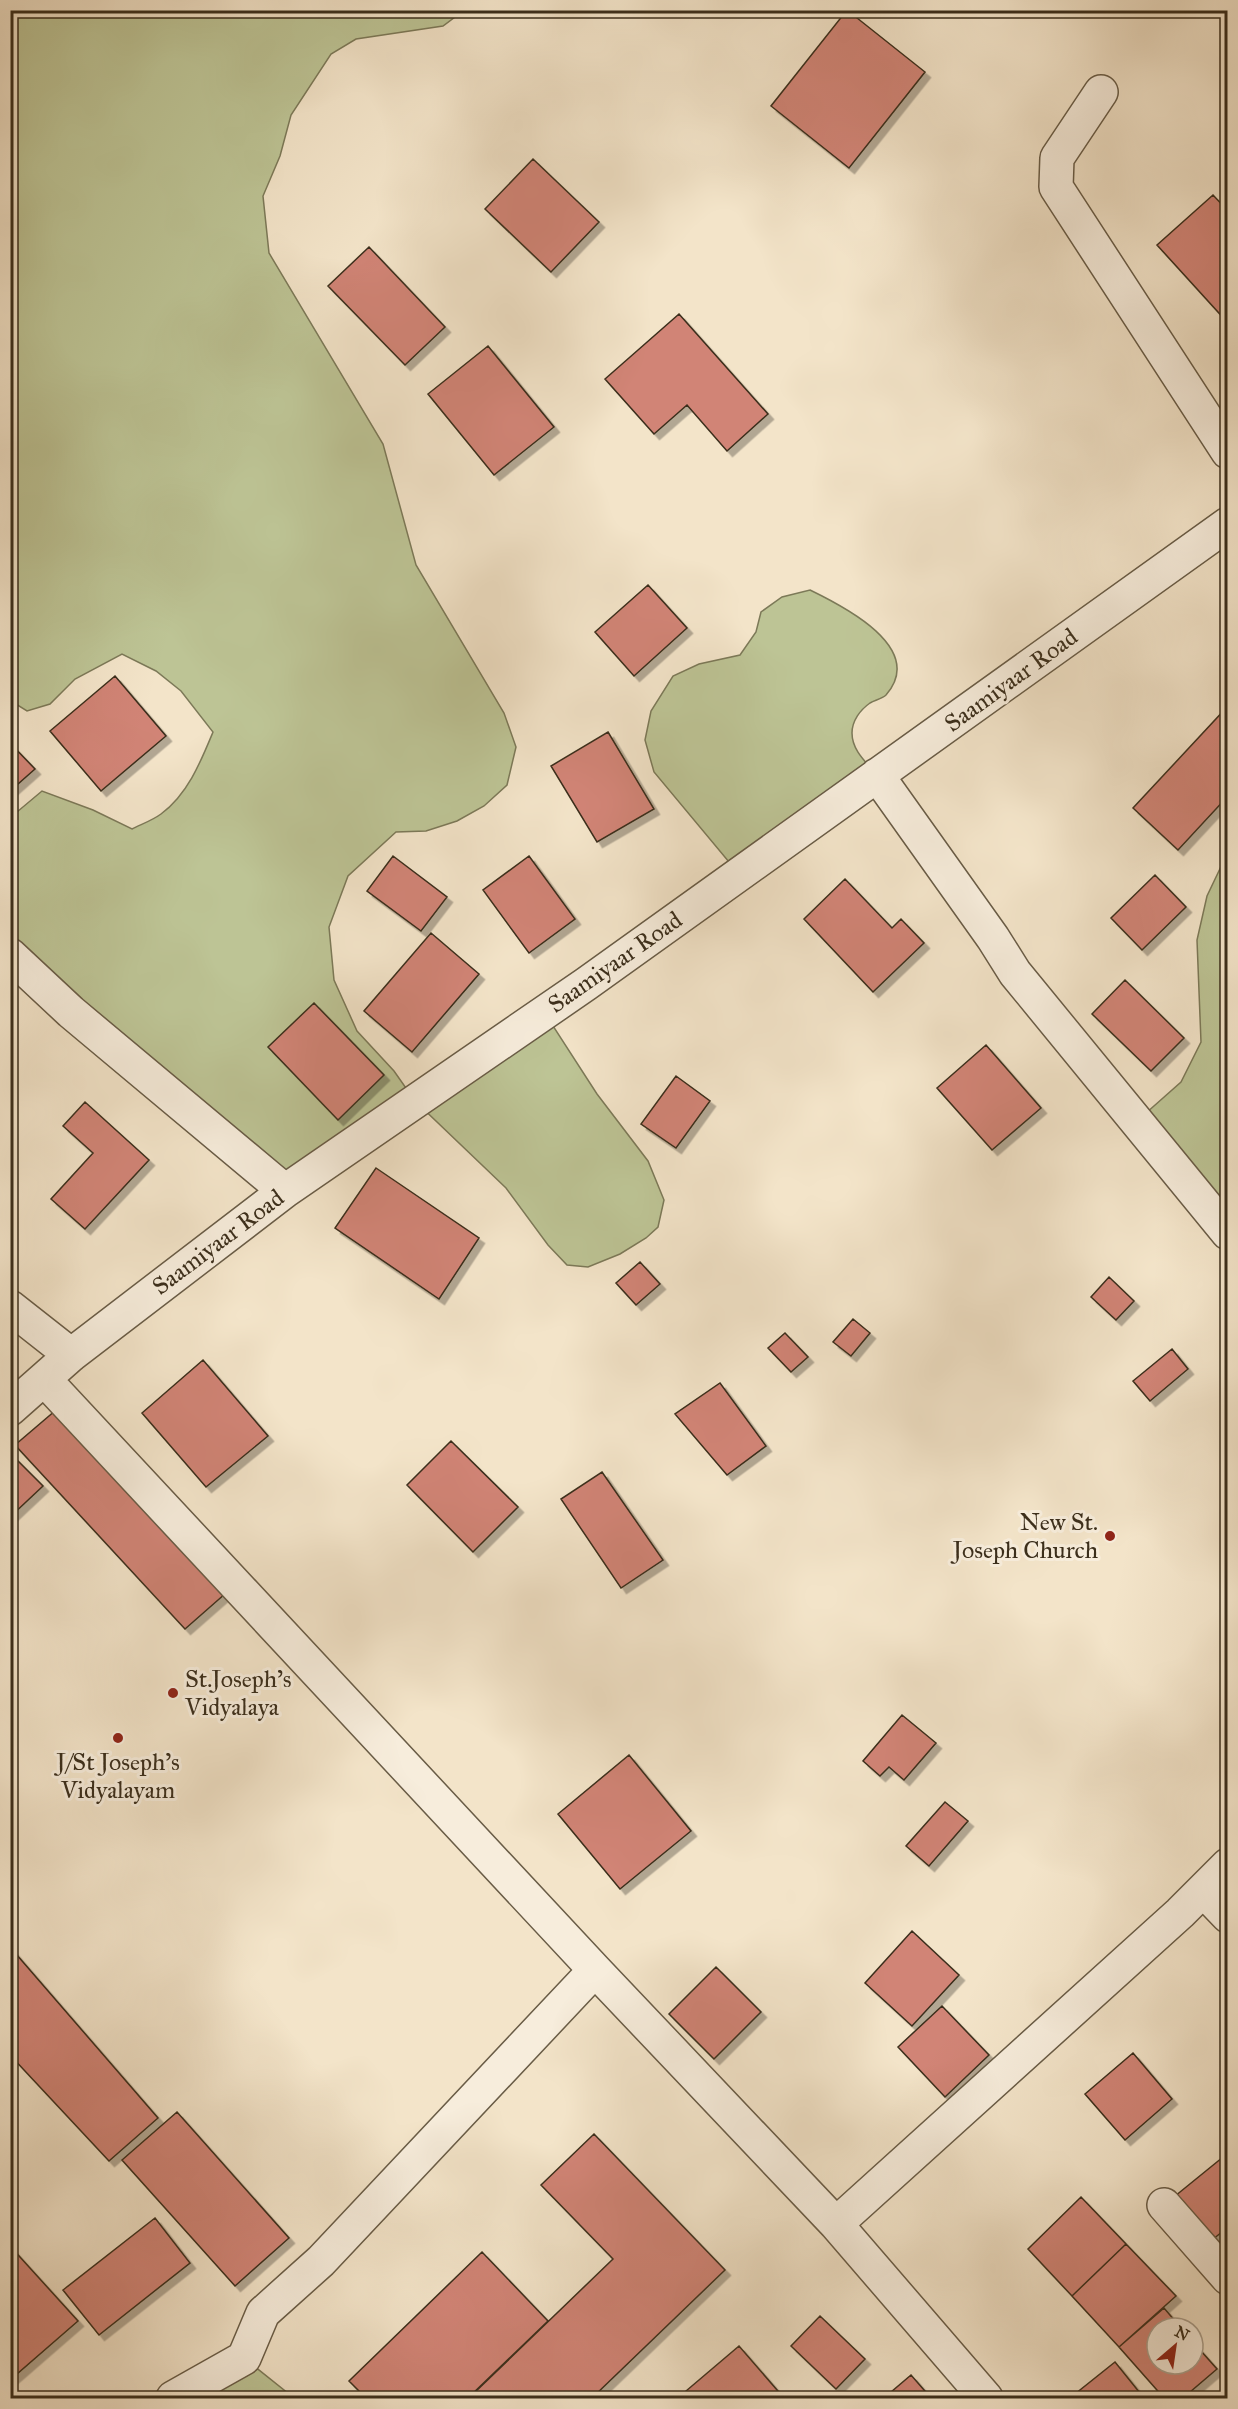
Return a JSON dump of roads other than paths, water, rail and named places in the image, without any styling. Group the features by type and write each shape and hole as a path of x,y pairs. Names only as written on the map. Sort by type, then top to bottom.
{"street":[{"path":"1101,92 1057,158 1056,187 1227,452"},
{"name":"Saamiyaar Road","path":"10,1409 70,1355 285,1191 586,984 1227,524"},
{"path":"878,776 993,938 1015,973 1227,1233"},
{"path":"10,955 71,1012 285,1191"},
{"path":"10,1307 70,1355"},
{"path":"44,1379 595,1970 836,2224 986,2398"},
{"path":"836,2224 1204,1891 1227,1865"},
{"path":"1204,1891 1227,1916"},
{"path":"173,2398 244,2358 263,2313 321,2261 595,1970"},
{"path":"1164,2205 1227,2278"}],"place":[{"name":"New St. Joseph Church","path":"1110,1536"},
{"name":"St.Joseph's Vidyalaya","path":"173,1693"},
{"name":"J/St Joseph's Vidyalayam","path":"118,1738"}]}
